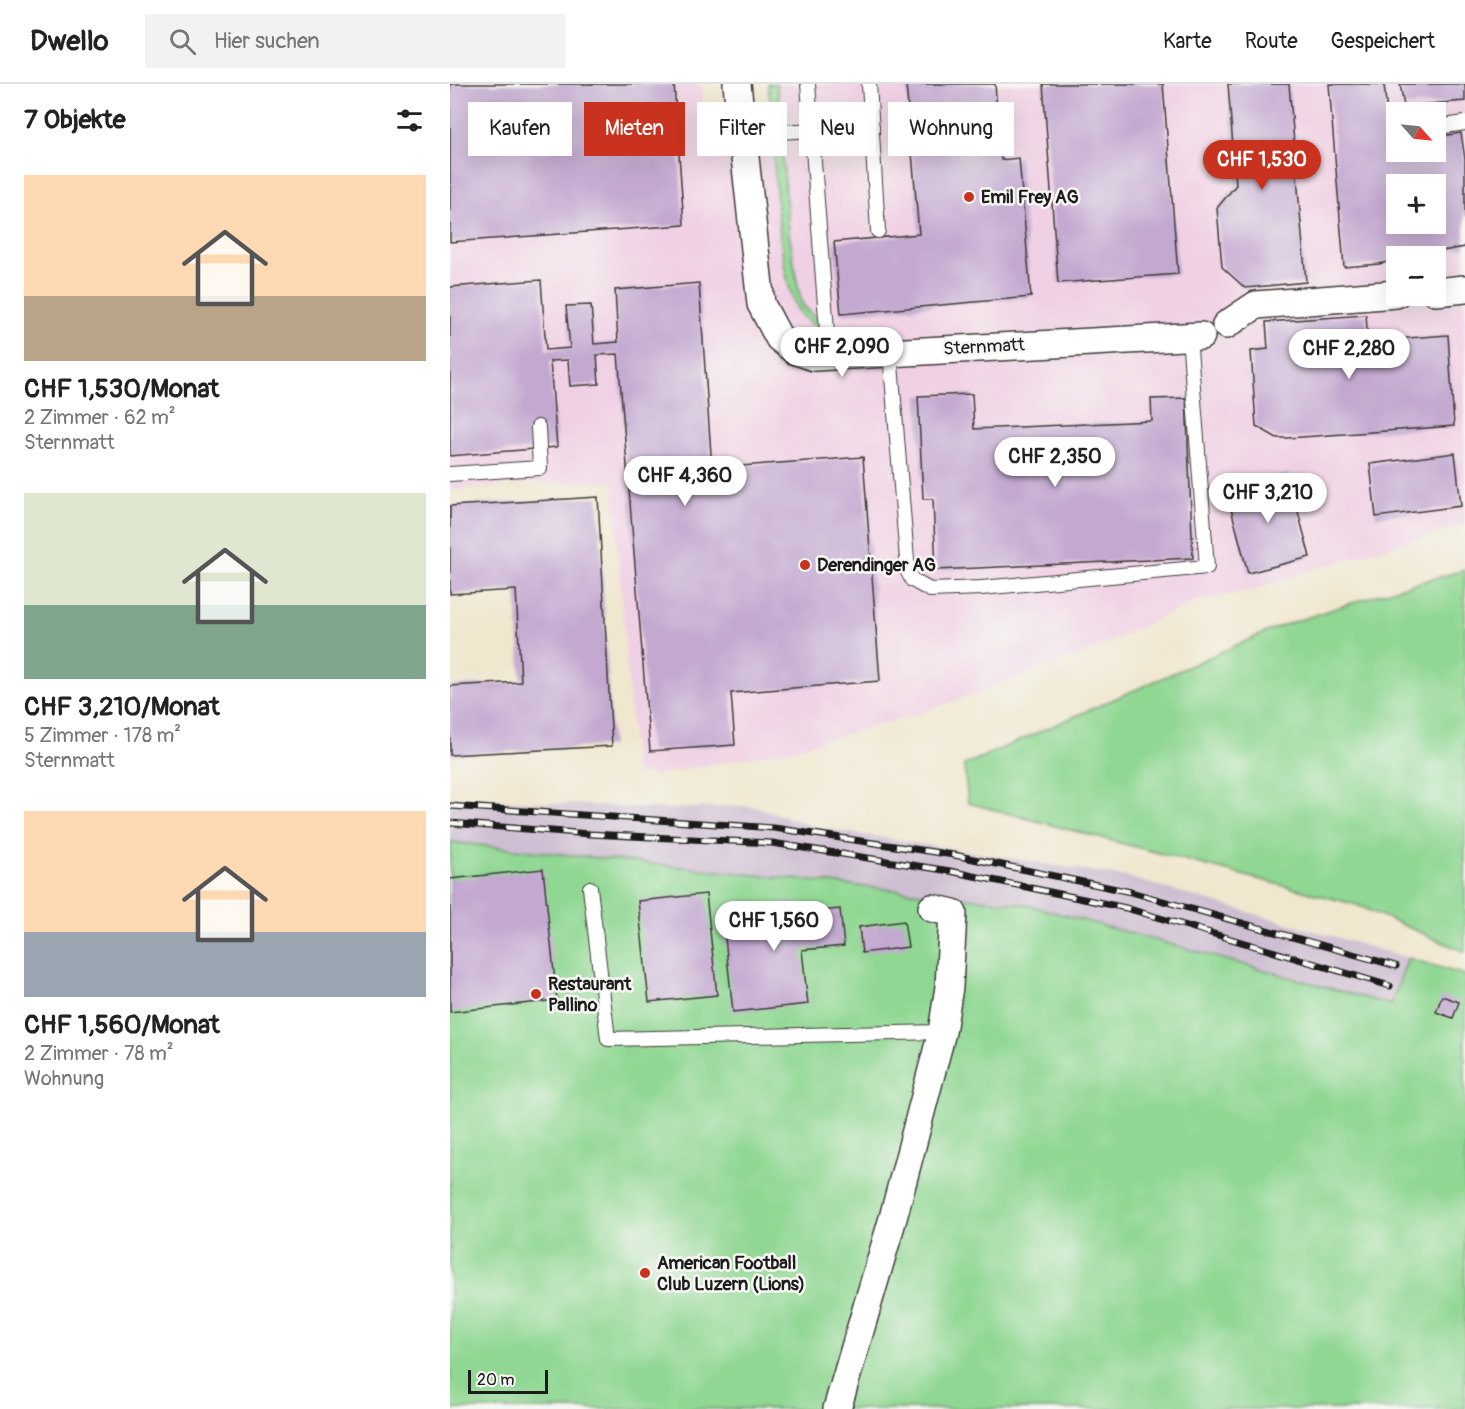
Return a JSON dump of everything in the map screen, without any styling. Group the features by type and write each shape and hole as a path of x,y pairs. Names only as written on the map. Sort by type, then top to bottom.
{"street":[{"name":"Sternmatt","path":"737,84 739,102"},
{"name":"Sternmatt","path":"744,156 761,304 779,338 794,350 819,357 1195,336"},
{"path":"1446,290 1465,289"},
{"path":"1226,325 1256,305 1386,295"},
{"path":"837,1409 942,1032 949,987 953,913 932,909"}],"lane":[{"path":"808,84 810,102"},
{"path":"869,84 870,102"},
{"path":"1446,126 1465,123"},
{"path":"814,156 827,331 819,357"},
{"path":"874,156 878,231"},
{"path":"890,352 908,572 912,580 930,590 981,588 1207,567 1195,336"},
{"path":"450,474 540,468 538,427"},
{"path":"590,888 608,1039 942,1032"}],"shaded area":[{"path":"450,84 702,84 703,102 697,102 697,156 787,156 787,102 778,102 777,84 1465,84 1465,524 1299,574 1254,590 1193,602 1090,651 915,715 785,751 655,775 635,773 613,482 530,483 450,490"},
{"path":"450,798 671,809 757,807 815,827 1127,877 1408,958 1392,1005 1024,904 450,842"}],"green space":[{"path":"768,84 777,84 778,102 770,102"},
{"path":"774,156 783,156 789,233 798,287 802,304 818,320 817,326 802,316 794,303 788,283 777,210"},
{"path":"1465,570 1465,952 1357,905 968,803 964,765 1278,627 1395,589"},
{"path":"450,842 1024,904 1391,1005 1408,958 1465,975 1465,1409 450,1409"}],"building":[{"path":"450,84 674,84 675,102 584,102 584,156 679,156 684,225 450,242"},
{"name":"Emil Frey AG","path":"906,84 995,84 996,102 908,102"},
{"path":"1043,84 1163,84 1178,274 1058,283"},
{"path":"1228,84 1289,84 1306,282 1245,288 1222,267 1217,208 1236,185"},
{"path":"1329,84 1384,84 1386,162 1446,162 1446,135 1461,133 1465,159 1465,247 1446,250 1446,246 1386,246 1386,262 1344,267"},
{"path":"1400,84 1465,84 1465,101 1403,102"},
{"name":"Emil Frey AG","path":"912,156 1001,156 1001,160 1019,158 1031,297 841,314 834,242 919,234"},
{"path":"541,280 546,350 570,348 566,306 591,305 594,344 618,342 615,290 699,283 712,468 863,457 880,681 731,693 735,745 650,751 618,354 597,355 599,384 570,386 568,360 550,361 557,447 450,456 450,287"},
{"path":"1366,315 1368,341 1448,335 1454,426 1277,438 1256,426 1251,351 1268,349 1266,322"},
{"path":"972,394 974,429 1152,421 1151,399 1186,398 1193,558 936,570 933,499 923,499 918,396"},
{"path":"1455,453 1461,506 1376,517 1370,464"},
{"path":"1288,474 1310,557 1248,573 1226,490"},
{"path":"598,497 612,746 450,755 450,686 521,682 516,590 450,594 450,506"},
{"path":"543,869 557,1000 450,1012 450,879"},
{"path":"706,894 717,995 649,1002 638,901"},
{"path":"796,902 798,913 840,909 844,946 802,950 808,1004 733,1012 722,910"},
{"path":"904,921 908,947 862,953 859,927"},
{"path":"1442,996 1459,1002 1453,1018 1436,1012"}],"railway":[{"path":"450,806 774,828 954,855 1131,892 1396,966"},
{"path":"450,823 590,834 772,843 950,871 1126,908 1390,986"}],"place":[{"name":"Emil Frey AG","path":"969,197"},
{"name":"Derendinger AG","path":"805,565"},
{"name":"Restaurant Pallino","path":"536,994"},
{"name":"American Football Club Luzern (Lions)","path":"645,1273"}]}
